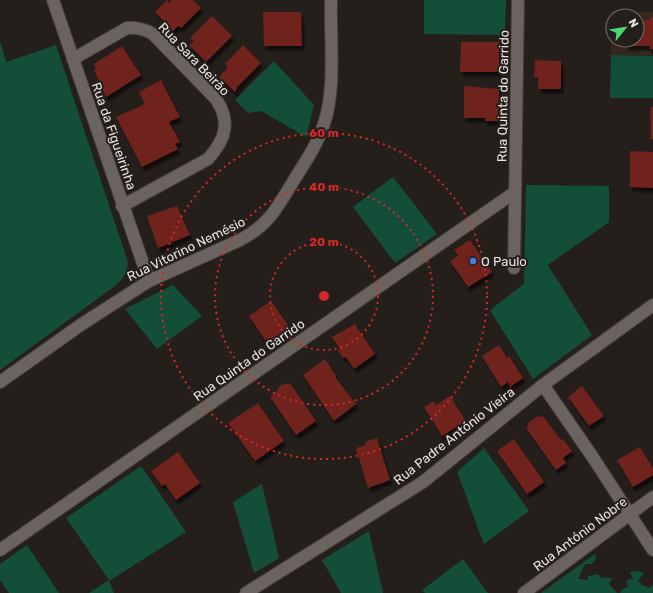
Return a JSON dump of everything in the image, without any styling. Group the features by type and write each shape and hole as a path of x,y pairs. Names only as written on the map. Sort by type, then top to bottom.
{"street":[{"name":"Rua da Figueirinha","path":"53,0 122,206 149,281"},
{"name":"Rua Vitorino Nemésio","path":"0,382 105,308 149,281 255,232 275,212 317,143 325,123 330,89 331,0"},
{"name":"Rua Quinta do Garrido","path":"514,268 518,0"},
{"name":"Rua Sara Beirão","path":"73,58 127,28 136,27 145,30 153,34 211,93 222,109 225,119 225,130 215,152 208,159 122,206"},
{"name":"Rua Quinta do Garrido","path":"0,550 515,192"},
{"name":"Rua Padre António Vieira","path":"246,593 259,590 422,482 543,385 653,305"},
{"path":"543,385 653,550"},
{"name":"Rua António Nobre","path":"524,593 653,497"}],"shaded area":[{"path":"645,12 653,12 653,56 611,55 611,48 645,48"}],"green space":[{"path":"424,0 506,0 505,35 424,34"},
{"path":"0,41 6,62 56,45 128,262 127,270 124,276 115,286 0,370"},
{"path":"611,55 653,56 653,98 610,98"},
{"path":"274,61 314,105 306,137 261,111 248,113 235,100"},
{"path":"393,177 437,234 395,263 353,207"},
{"path":"526,185 609,186 609,222 548,265 592,335 533,379 490,310 524,284"},
{"path":"173,285 202,316 157,349 125,309"},
{"path":"484,448 529,511 484,544 457,472"},
{"path":"141,466 186,532 109,581 114,593 89,593 109,580 66,518"},
{"path":"262,484 279,558 254,573 233,502"},
{"path":"369,531 383,593 341,593 322,560"},
{"path":"27,545 59,593 9,593 0,580 0,564"},
{"path":"595,554 596,558 592,564 585,564 578,579 588,580 588,576 597,574 602,578 612,578 609,584 617,593 541,593"},
{"path":"463,559 488,593 425,593 422,590"},
{"path":"637,571 644,573 638,581 642,585 650,588 653,584 653,593 620,593 623,589 628,587 626,581 633,578 630,572"}],"building":[{"path":"167,0 169,3 172,0 193,0 201,8 181,28 178,26 173,31 155,12"},
{"path":"263,12 301,12 302,46 264,46"},
{"path":"212,16 232,36 206,62 189,45 194,41 190,38"},
{"path":"650,17 653,17 653,49 649,49 650,46 645,46 645,20 650,20"},
{"path":"461,42 499,42 499,72 460,72"},
{"path":"243,45 261,63 236,88 237,89 235,92 219,77 228,67 225,64"},
{"path":"122,46 141,75 106,97 94,70 96,68 94,64"},
{"path":"535,60 561,61 561,89 538,89 538,78 534,77"},
{"path":"161,80 180,117 169,122 180,142 175,144 178,149 142,167 116,117 143,105 144,102 139,92"},
{"path":"464,86 499,89 498,121 485,121 485,118 464,118"},
{"path":"650,107 653,107 653,139 651,139"},
{"path":"630,151 653,152 653,188 630,187"},
{"path":"177,206 190,235 158,248 147,216"},
{"name":"O Paulo","path":"470,240 492,272 468,287 450,261 458,256 454,250"},
{"path":"271,301 290,328 267,343 249,316"},
{"path":"355,324 375,354 354,369 346,357 343,358 338,350 340,349 332,337"},
{"path":"499,345 507,358 509,356 523,378 510,387 508,382 501,387 482,356"},
{"path":"325,359 336,376 335,377 356,404 334,421 303,375"},
{"path":"290,383 316,421 296,435 270,397 277,391 280,385"},
{"path":"582,386 604,416 589,426 568,397"},
{"path":"450,396 466,421 442,436 424,407 434,401 436,405"},
{"path":"258,403 284,441 255,461 228,423"},
{"path":"538,416 539,418 543,416 561,440 563,439 572,451 563,458 566,463 556,470 526,428 529,426 527,424"},
{"path":"377,438 390,480 368,488 356,448 366,445 365,442"},
{"path":"514,439 544,482 527,494 497,451"},
{"path":"640,447 653,468 653,475 633,487 617,460"},
{"path":"178,452 200,483 176,500 165,484 162,486 151,471"}],"place":[{"name":"O Paulo","path":"473,261"}]}
